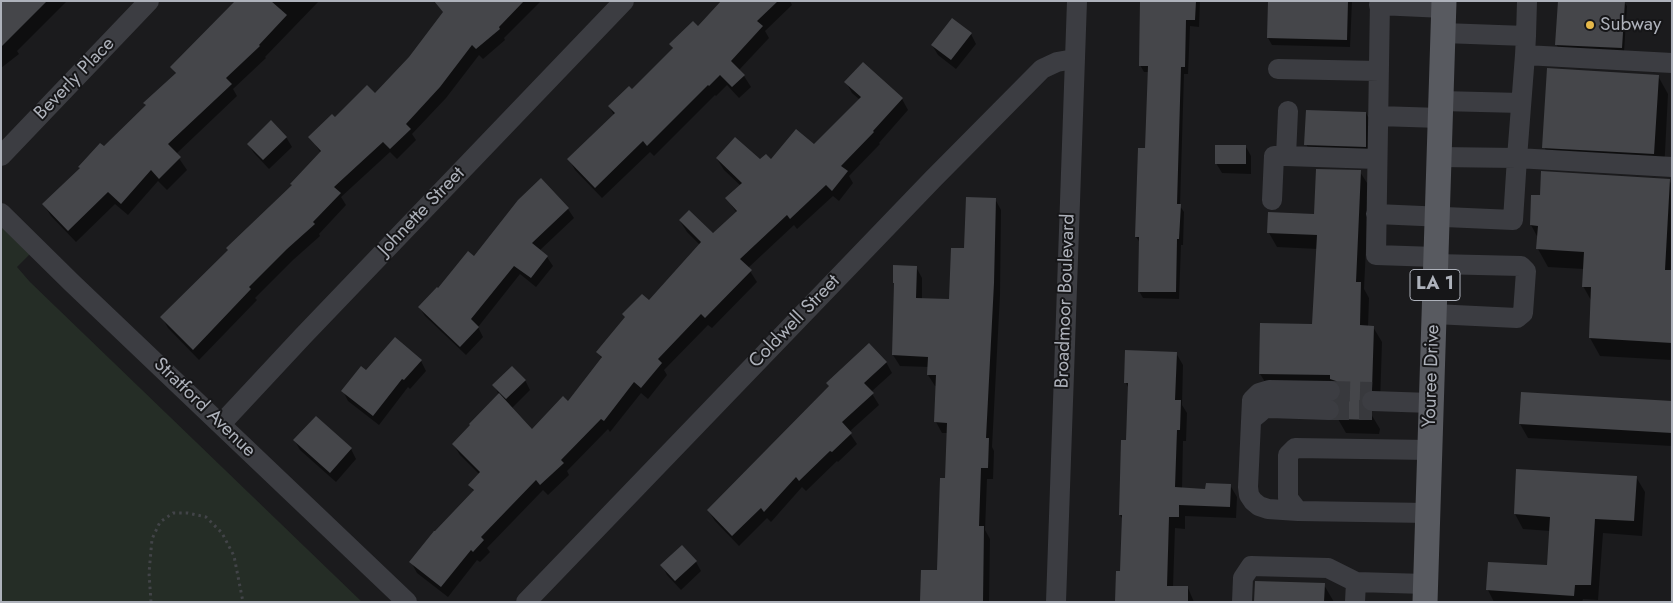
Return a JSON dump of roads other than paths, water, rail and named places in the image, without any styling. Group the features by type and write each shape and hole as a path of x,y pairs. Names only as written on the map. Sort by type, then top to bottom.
{"main road":[{"name":"Youree Drive","path":"1425,593 1444,4"}],"street":[{"name":"Beverly Place","path":"1,156 149,1"},
{"name":"Johnette Street","path":"221,424 624,1"},
{"name":"Broadmoor Boulevard","path":"1056,602 1077,1"},
{"path":"1376,214 1513,220 1527,1"},
{"path":"1434,314 1516,318 1523,314 1526,271 1521,266 1376,254 1380,3 1444,4"},
{"path":"1443,33 1525,46 1672,63"},
{"name":"Coldwell Street","path":"526,602 919,193 1042,69 1057,62 1074,60"},
{"path":"1278,68 1378,71"},
{"path":"1378,116 1521,104"},
{"path":"1286,156 1288,110"},
{"path":"1272,200 1274,156 1377,159"},
{"path":"1439,157 1516,158 1672,167"},
{"name":"Stratford Avenue","path":"1,213 407,602"},
{"path":"1329,400 1269,390 1259,393 1252,400 1248,487 1249,495 1253,501 1268,510 1428,513"},
{"path":"1377,401 1431,403"},
{"path":"1298,511 1288,498 1288,455 1295,448 1430,450"},
{"path":"1242,602 1243,578 1251,566 1328,568 1356,582 1425,593"},
{"path":"1355,602 1356,582"}],"tunnel":[{"path":"1330,391 1372,392"},
{"path":"1329,410 1372,410"}],"place":[{"name":"Subway","path":"1590,25"}]}
